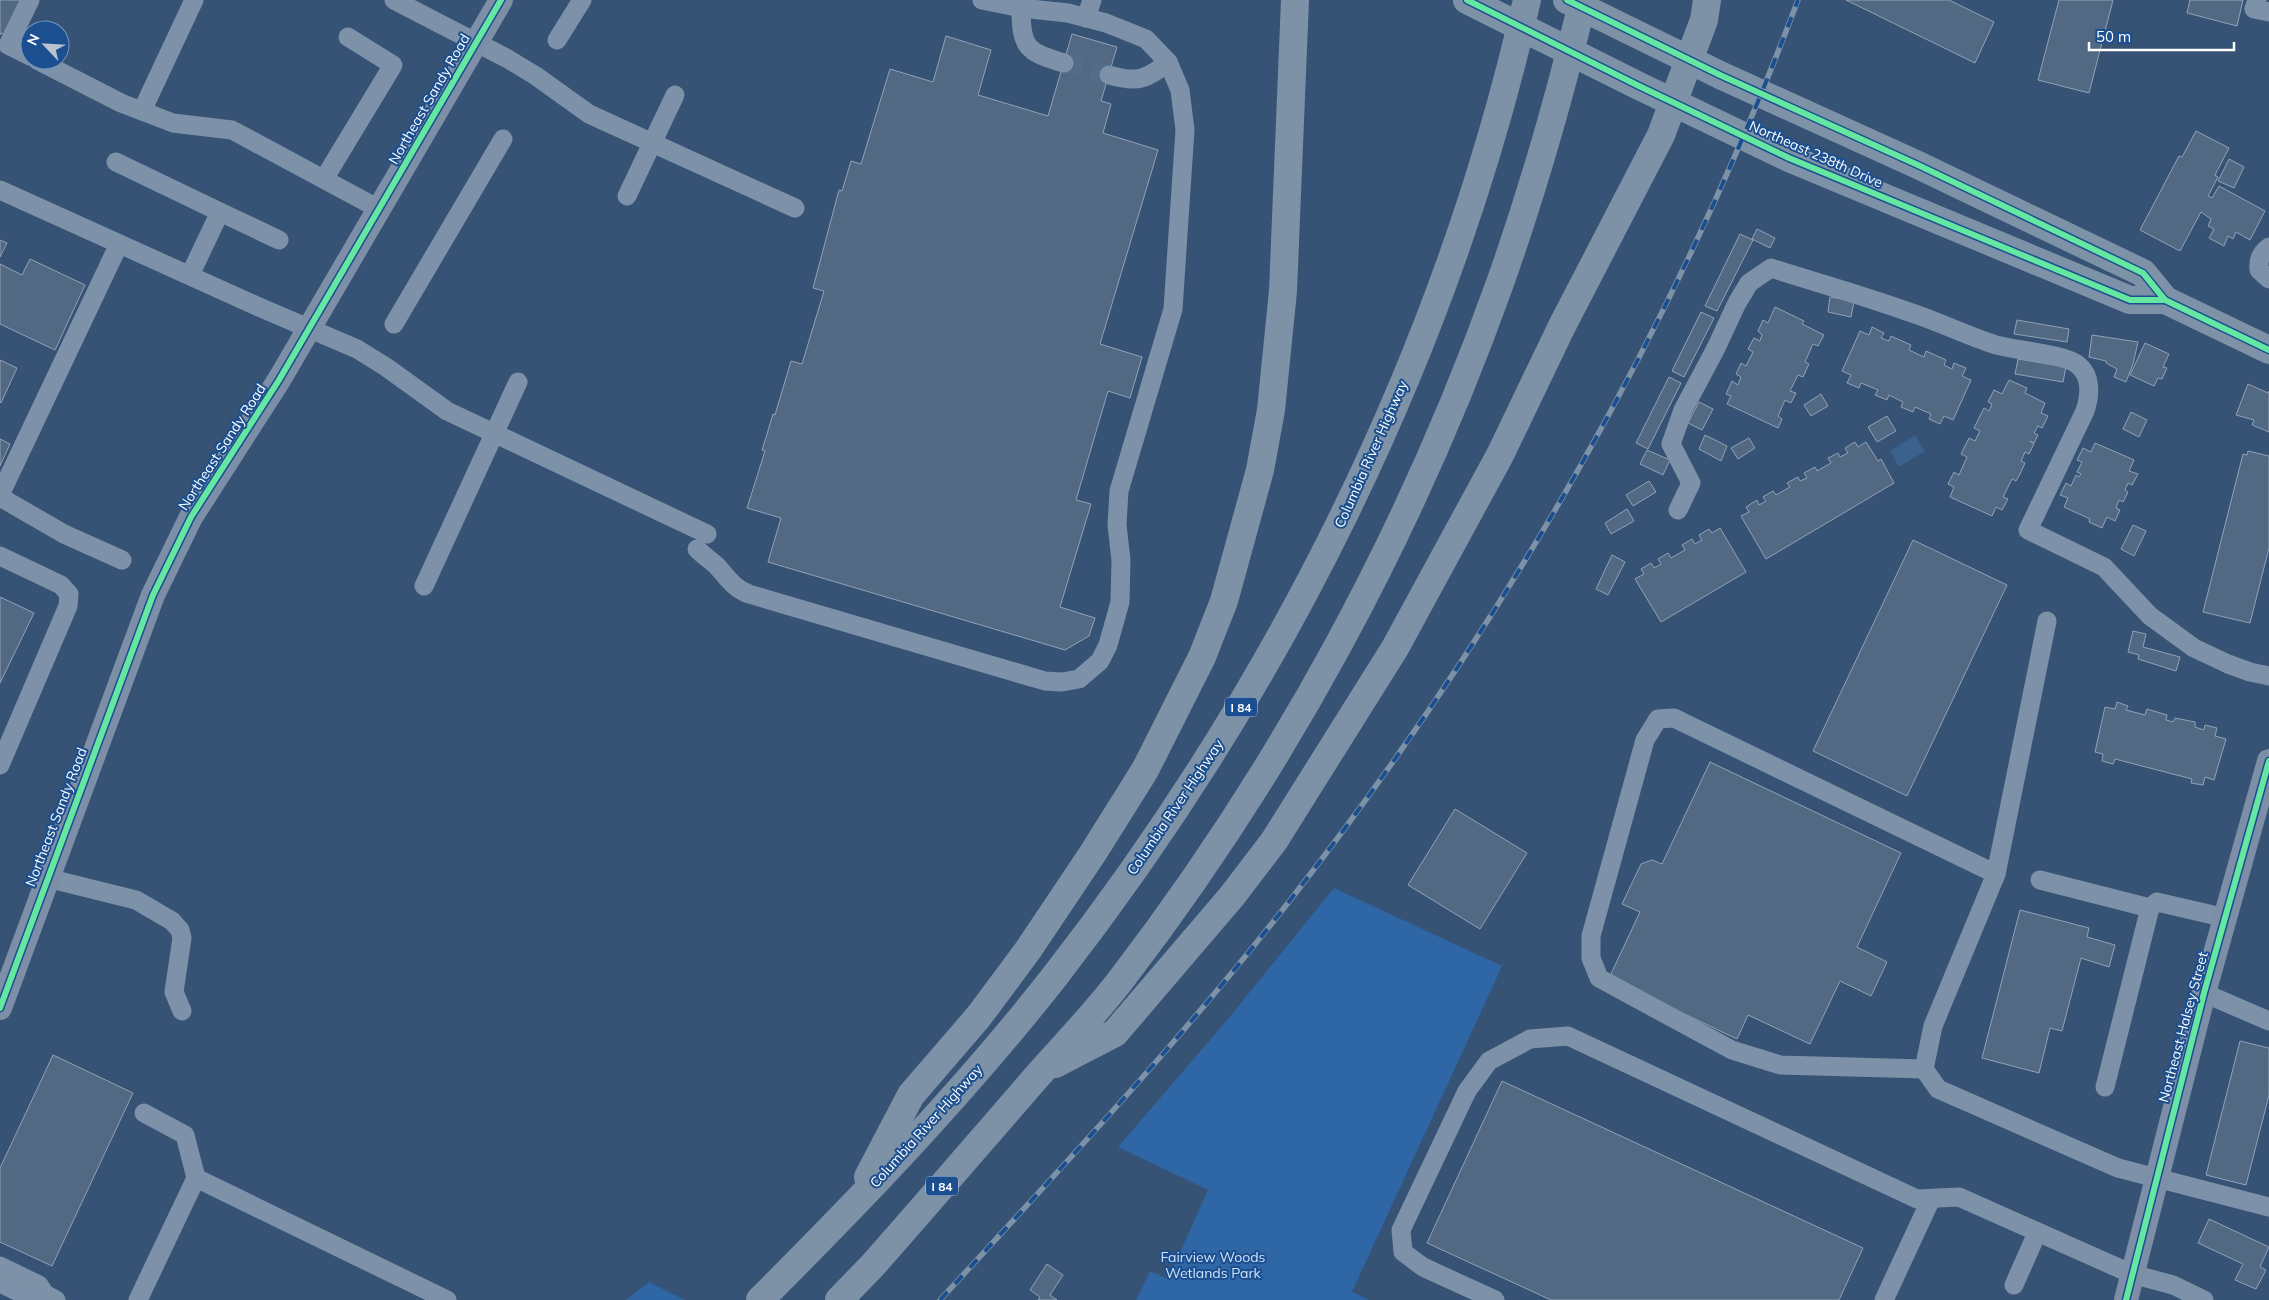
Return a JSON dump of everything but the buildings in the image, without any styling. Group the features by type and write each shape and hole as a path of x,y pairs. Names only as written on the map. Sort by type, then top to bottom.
{"highway":[{"path":"853,1207 911,1095 980,1016 1028,950 1093,853 1140,778 1202,657 1224,601 1260,470 1271,410 1283,292 1295,0"},
{"name":"Northeast 238th Drive","path":"1467,0 1634,84 1789,158 2130,300 2165,300 2269,350"},
{"name":"Columbia River Highway","path":"760,1300 853,1207 916,1139 1003,1038 1087,934 1173,815 1217,746 1275,648 1319,566 1368,465 1424,333 1453,256 1486,156 1511,70 1527,0"},
{"name":"Northeast 238th Drive","path":"1567,0 1720,75 1918,165 2144,273 2165,300"},
{"name":"I 84","path":"839,1300 873,1265 1119,982 1219,841 1298,716 1382,560 1421,480 1447,419 1500,283 1545,146 1583,0"},
{"path":"1043,1070 1115,1033 1232,896 1280,833 1396,648 1496,463 1562,326 1661,135 1704,20 1707,0"}],"main road":[{"name":"Northeast Sandy Road","path":"0,1008 149,604 168,561 191,517 217,474 310,329 501,0"},
{"name":"Northeast Halsey Street","path":"2126,1300 2204,993 2269,762"}],"lane":[{"path":"20,20 30,0"},
{"path":"142,111 194,0"},
{"path":"394,0 536,76 589,114 796,208"},
{"path":"557,40 582,0"},
{"path":"0,190 357,349 386,367 447,411 702,542 716,566 738,590 1045,681 1062,682 1079,679 1100,661 1108,645 1120,602 1121,560 1117,525 1118,491 1172,309 1185,130 1180,90 1168,62 1146,40 1089,9 1068,13 1022,8 982,0"},
{"path":"2257,0 2254,9 2269,12"},
{"path":"1022,8 1024,40 1030,48 1043,57 1064,62"},
{"path":"20,20 8,45 20,51"},
{"path":"324,179 393,65 348,37"},
{"path":"1108,75 1126,80 1151,76 1168,62"},
{"path":"57,70 121,103 173,123 232,130 380,209"},
{"path":"627,196 675,95"},
{"path":"394,324 503,139"},
{"path":"116,162 279,240"},
{"path":"190,275 220,212"},
{"path":"119,244 0,496 64,534 122,560"},
{"path":"2269,247 2262,252 2258,261 2259,270 2269,279"},
{"path":"1678,510 1691,483 1671,444 1683,410 1715,350 1736,303 1749,283 1771,268 1912,312 1994,345 2078,364 2088,384 2089,398 2085,411 2028,530 2104,567 2150,616 2194,648 2228,664 2269,676"},
{"path":"424,586 518,382"},
{"path":"0,556 61,585 69,594 68,606 0,765"},
{"path":"2047,621 1996,874 1933,1026 1924,1069 1938,1089 2118,1168 2269,1207"},
{"path":"1924,1069 1780,1065 1732,1050 1600,978 1591,958 1590,936 1645,740 1658,719 1674,718 1996,874"},
{"path":"47,878 136,900 172,921 180,930 182,938 174,992 182,1011"},
{"path":"2040,880 2150,908"},
{"path":"2105,1086 2150,908 2157,902 2226,918"},
{"path":"2204,993 2269,1021"},
{"path":"1495,1300 1423,1267 1402,1252 1401,1230 1467,1091 1489,1061 1530,1039 1568,1036 1917,1200 1959,1198 2132,1274 2173,1285 2204,1300"},
{"path":"138,1300 196,1178 185,1135 144,1114"},
{"path":"196,1178 447,1300"},
{"path":"1884,1300 1931,1199"},
{"path":"2014,1285 2037,1233"},
{"path":"0,1266 39,1285 51,1297"},
{"path":"0,1283 31,1298 51,1297"}],"green space":[{"name":"Fairview Woods Wetlands Park","path":"1334,888 1502,966 1352,1292 1369,1300 1136,1300 1150,1271 1168,1279 1208,1190 1118,1147 1228,1019"},
{"path":"649,1282 685,1300 626,1300"}],"shaded area":[{"path":"1915,435 1925,451 1899,467 1890,451"}],"tunnel":[{"path":"1064,63 1109,75"}],"railway":[{"path":"940,1300 1124,1099 1213,996 1298,890 1375,788 1447,682 1516,575 1581,464 1642,351 1699,236 1751,119 1798,0"}],"cycle path":[{"path":"0,1008 153,595 191,517 279,380 501,0"},
{"path":"1467,0 1789,158 2130,300 2165,300"},
{"path":"1567,0 1720,75 1918,165 2143,273 2165,300 2269,350"},
{"path":"2126,1300 2204,993 2269,761"}]}
